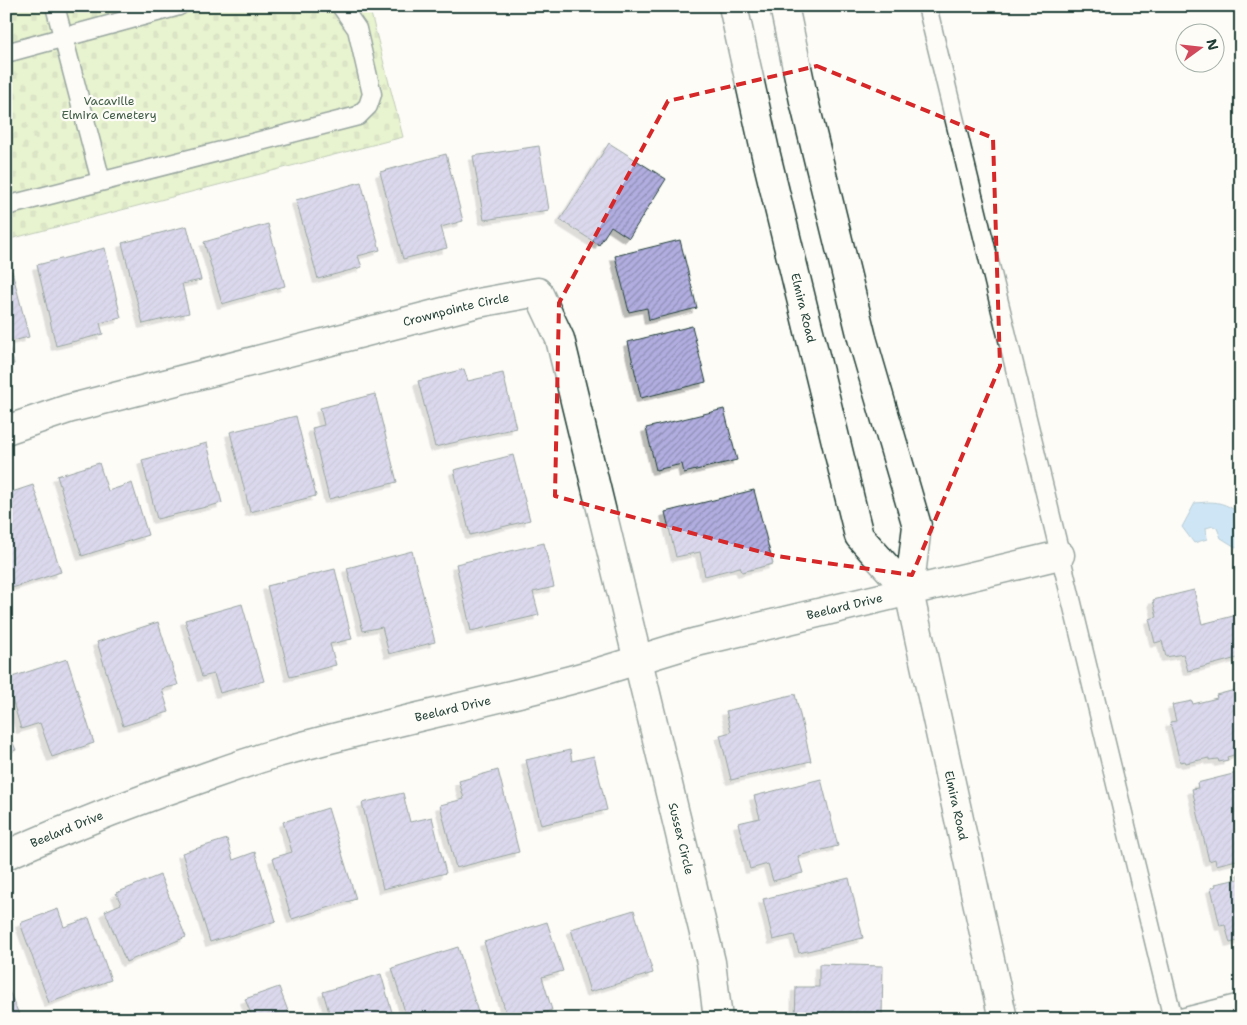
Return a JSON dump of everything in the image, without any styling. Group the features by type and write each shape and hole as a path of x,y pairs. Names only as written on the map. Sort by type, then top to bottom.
{"street":[{"name":"Elmira Road","path":"733,6 765,151 859,536 909,592"},
{"name":"Elmira Road","path":"784,6 804,101 862,338 917,526 909,592 1003,1019"},
{"name":"Crownpointe Circle","path":"6,430 68,409 478,303 538,292 560,339 639,661"},
{"name":"Beelard Drive","path":"6,855 64,829 167,790 272,754 578,678 697,642 1060,555"},
{"name":"Sussex Circle","path":"639,661 711,962 718,1019"}],"lane":[{"path":"55,6 101,181"},
{"path":"6,53 179,6"},
{"path":"6,206 358,116 368,106 372,94 357,29 341,6"},
{"path":"927,6 1173,1019"},
{"path":"1177,1019 1241,1003"}],"highlighted area":[{"path":"817,66 993,138 1000,366 912,575 776,556 555,496 559,303 668,101"}],"green space":[{"name":"Vacaville Elmira Cemetery","path":"6,6 369,6 403,137 6,240"}],"water":[{"path":"1208,502 1226,505 1241,515 1241,543 1237,548 1221,538 1217,528 1213,526 1206,528 1207,539 1194,543 1182,527 1195,503"}],"building":[{"path":"609,143 666,179 629,238 611,226 599,245 560,220"},
{"path":"539,146 549,210 484,220 473,156"},
{"path":"446,154 463,221 441,227 447,248 403,259 380,172"},
{"path":"361,182 380,250 358,256 362,267 318,279 296,200"},
{"path":"268,224 285,286 222,304 204,242"},
{"path":"187,226 201,280 182,284 189,313 143,324 122,243"},
{"path":"680,240 697,308 649,320 647,308 629,312 615,256"},
{"path":"105,248 121,318 100,323 103,334 56,346 37,265"},
{"path":"12,271 29,337 8,342 14,364 6,366 6,272"},
{"path":"692,326 706,382 641,398 628,342"},
{"path":"464,369 468,381 503,373 516,428 435,447 418,381"},
{"path":"375,394 397,482 329,499 312,428 324,425 320,408"},
{"path":"724,409 737,460 684,473 682,464 656,470 646,428"},
{"path":"296,416 316,496 250,512 230,432"},
{"path":"207,443 222,503 157,519 142,460"},
{"path":"513,455 530,520 470,535 454,470"},
{"path":"99,463 108,491 132,483 148,535 82,556 57,476"},
{"path":"33,485 61,572 6,590 6,494"},
{"path":"754,490 773,564 742,572 740,567 705,576 700,552 676,557 665,512"},
{"path":"544,543 554,587 533,592 539,615 471,631 456,564"},
{"path":"412,551 435,642 389,654 382,627 363,631 347,568"},
{"path":"335,569 352,639 330,644 336,665 290,677 267,586"},
{"path":"1194,590 1202,624 1241,614 1241,657 1188,671 1183,654 1166,657 1162,641 1155,643 1149,619 1157,617 1153,600"},
{"path":"242,604 264,681 220,693 214,674 202,677 185,620"},
{"path":"158,622 178,685 162,689 169,712 123,726 97,642"},
{"path":"67,659 94,743 52,757 40,723 21,729 6,679"},
{"path":"1235,690 1241,708 1241,753 1227,757 1228,760 1219,762 1218,759 1209,760 1209,758 1186,763 1185,761 1180,762 1170,722 1176,721 1172,705 1192,701 1193,704 1217,698 1216,695"},
{"path":"795,694 811,761 731,780 720,735 731,732 726,711"},
{"path":"6,727 16,750 6,754"},
{"path":"570,750 572,761 594,756 607,810 541,825 526,760"},
{"path":"498,770 519,852 456,868 440,805 464,799 459,781"},
{"path":"1241,772 1241,859 1216,865 1215,859 1209,861 1192,789 1198,788 1197,783"},
{"path":"821,779 838,846 798,856 803,873 773,881 768,864 750,869 738,823 760,818 754,796"},
{"path":"403,793 410,822 432,817 446,873 383,889 362,803"},
{"path":"328,808 356,899 292,919 273,858 292,852 283,822"},
{"path":"227,839 233,860 255,852 276,921 210,942 182,853"},
{"path":"1241,874 1241,940 1230,943 1225,925 1220,926 1211,888 1216,886 1215,884 1238,879 1237,875"},
{"path":"160,875 186,937 126,962 105,911 121,904 116,893"},
{"path":"849,878 863,938 799,953 794,935 773,940 763,899"},
{"path":"58,909 64,927 89,918 111,980 49,1003 20,923"},
{"path":"634,910 653,973 590,992 571,929"},
{"path":"547,922 563,971 542,977 552,1010 523,1019 508,1019 484,942"},
{"path":"458,947 480,1019 407,1019 392,968"},
{"path":"819,964 883,966 882,1019 795,1019 796,987 819,987"},
{"path":"381,974 394,1019 331,1019 323,992"},
{"path":"6,984 21,1019 6,1019"},
{"path":"279,987 291,1019 253,1019 245,999"}]}
